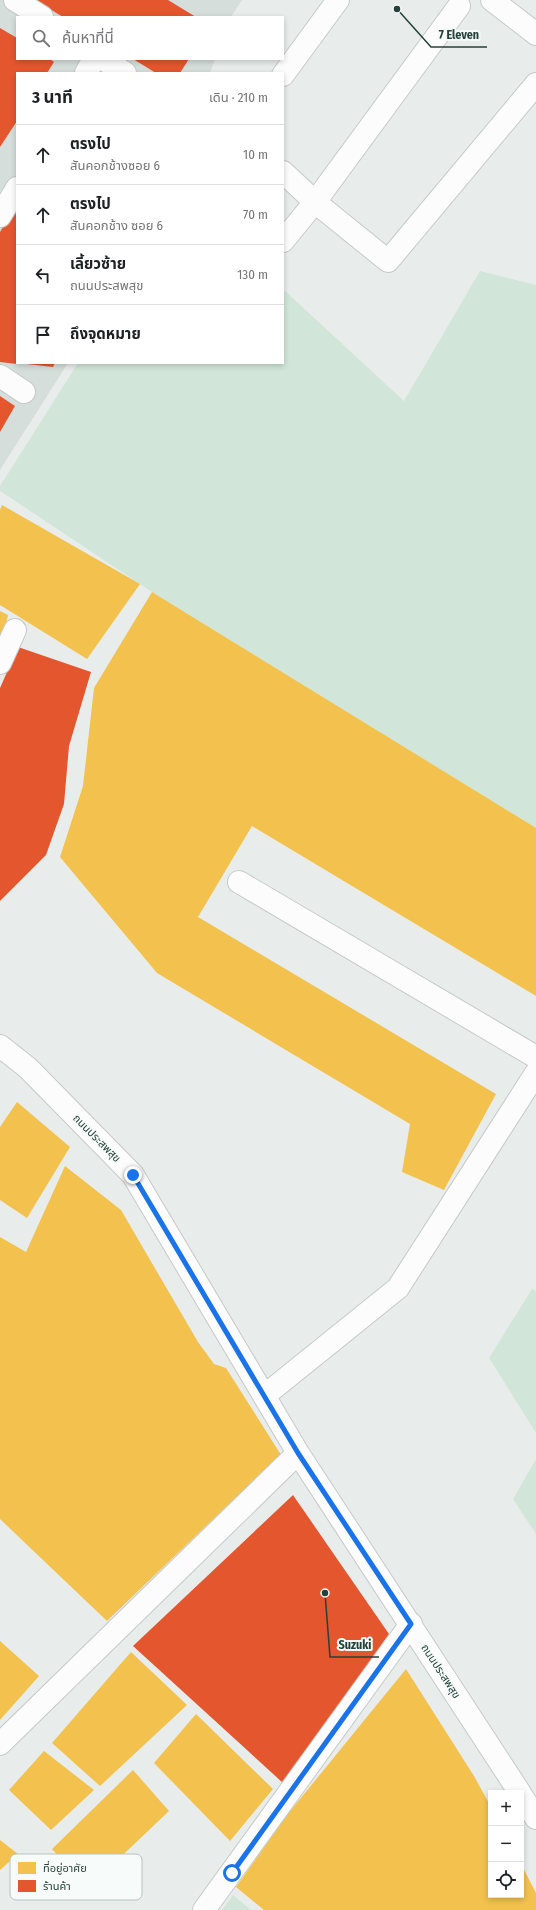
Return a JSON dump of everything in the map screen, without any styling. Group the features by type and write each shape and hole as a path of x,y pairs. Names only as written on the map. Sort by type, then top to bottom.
{"street":[{"path":"15,0 40,16"},
{"path":"284,74 338,0"},
{"path":"492,0 536,34"},
{"path":"284,240 315,202 458,2"},
{"path":"87,72 93,60"},
{"path":"105,60 124,72"},
{"path":"284,173 315,202 388,261 536,84"},
{"path":"0,216 16,190"},
{"path":"0,376 24,392"},
{"path":"0,663 15,630"},
{"path":"238,882 536,1057"},
{"name":"ถนนประสพสุข","path":"0,1046 28,1068 133,1175 298,1453 411,1624 517,1790"},
{"path":"264,1396 398,1288 536,1073"},
{"path":"0,1744 298,1453"},
{"path":"204,1910 411,1624"},
{"name":"ถนนประสพสุข","path":"524,1800 536,1818"}],"shaded area":[{"path":"0,0 242,0 232,16 16,16 16,60 215,60 210,72 16,72 16,364 67,364 0,470"}],"green space":[{"path":"480,271 536,285 536,828 152,592 0,491 0,486 77,364 284,364 284,290 404,401"},
{"path":"532,1289 536,1291 536,1433 489,1358"},
{"path":"536,1459 536,1534 513,1499"},
{"path":"233,1895 251,1910 222,1910"}],"building: ที่อยู่อาศัย":[{"path":"2,505 140,584 87,659 0,605 0,510"},
{"path":"152,592 536,828 536,996 252,826 198,917 496,1094 444,1190 402,1172 410,1124 157,973 60,857 83,786 94,688"},
{"path":"0,611 8,615 1,647 0,647"},
{"path":"17,1102 70,1147 27,1218 0,1200 0,1127"},
{"path":"65,1166 121,1210 198,1342 214,1364 226,1368 283,1458 232,1501 107,1621 0,1519 0,1237 26,1252"},
{"path":"0,1641 39,1676 0,1720"},
{"path":"131,1652 187,1705 100,1786 52,1743"},
{"path":"406,1669 474,1776 488,1802 488,1898 524,1898 524,1870 536,1893 536,1910 264,1910 236,1887 287,1815"},
{"path":"196,1714 273,1789 230,1841 154,1763"},
{"path":"44,1751 94,1790 51,1830 9,1790"},
{"path":"133,1770 169,1811 124,1854 57,1854 52,1849"},
{"path":"0,1840 18,1854 10,1854 10,1861 0,1870"}],"building: ร้านค้า":[{"path":"35,0 168,0 194,16 61,16"},
{"path":"0,28 16,37 16,60 51,60 54,62 48,72 16,72 16,123 0,147"},
{"path":"135,60 188,60 181,72 154,72"},
{"path":"16,205 16,364 0,362 0,232"},
{"path":"27,364 54,364 53,367"},
{"path":"0,396 15,406 0,432"},
{"path":"18,647 91,672 69,746 64,804 46,855 0,901 0,688"},
{"path":"293,1495 389,1634 283,1783 133,1646"}],"place":[{"name":"7 Eleven","path":"397,9"},
{"name":"Suzuki","path":"325,1593"}],"route":[{"path":"133,1175 298,1453 411,1624 232,1873"}]}
